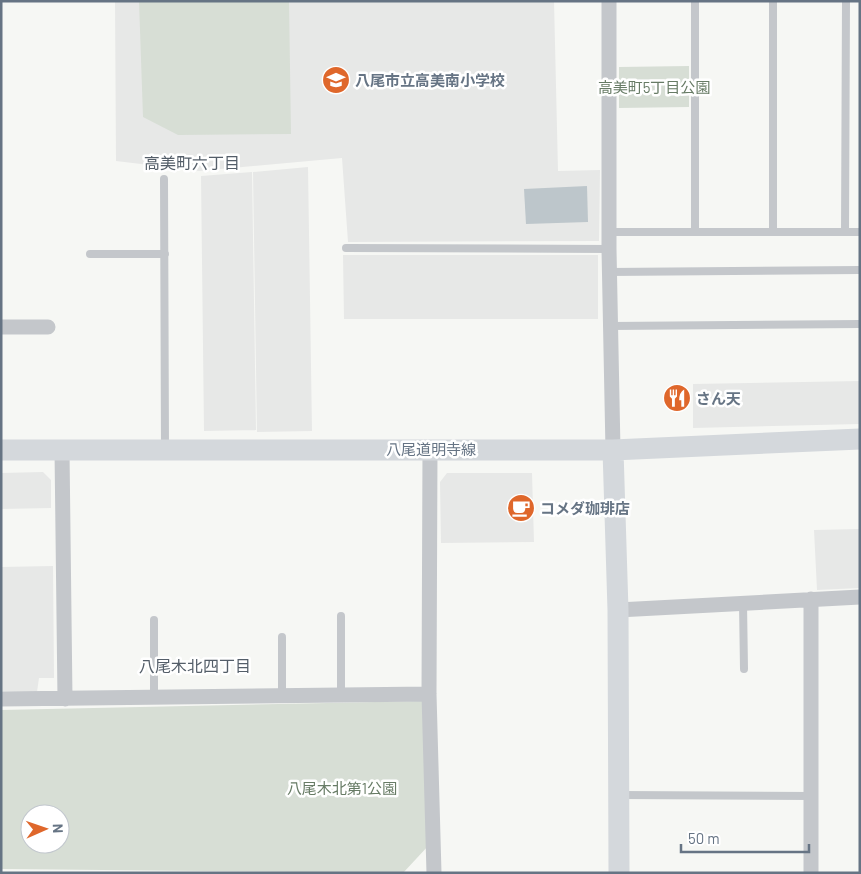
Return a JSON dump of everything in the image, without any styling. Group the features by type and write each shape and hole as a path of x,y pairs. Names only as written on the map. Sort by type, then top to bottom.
{"main road":[{"name":"八尾道明寺線","path":"1,450 614,450 860,439"},
{"path":"614,450 618,610 618,873"}],"street":[{"path":"609,1 609,249 614,450"},
{"path":"1,327 48,328"},
{"path":"430,449 429,694 434,873"},
{"path":"62,450 64,699"},
{"path":"618,610 860,597"},
{"path":"811,599 811,873"},
{"path":"1,699 429,694"}],"lane":[{"path":"694,231 695,1"},
{"path":"773,232 774,1"},
{"path":"846,1 846,232"},
{"path":"164,179 165,450"},
{"path":"609,232 860,232"},
{"path":"346,248 609,249"},
{"path":"90,254 165,254"},
{"path":"610,272 860,270"},
{"path":"610,326 860,324"},
{"path":"743,603 744,669"},
{"path":"341,616 341,695"},
{"path":"154,620 154,697"},
{"path":"282,637 282,696"},
{"path":"618,795 811,796"}],"shaded area":[{"name":"八尾市立高美南小学校","path":"115,1 554,1 558,171 600,170 599,241 348,242 342,158 199,171 116,161"},
{"path":"308,167 312,431 257,432 253,172"},
{"path":"252,172 256,430 204,431 201,176"},
{"path":"587,186 588,222 526,224 524,189"},
{"path":"343,255 598,255 598,319 344,319"},
{"path":"860,381 860,424 693,428 693,384"},
{"path":"43,472 51,480 51,508 1,509 1,473"},
{"path":"447,473 532,473 534,542 441,543 440,482"},
{"path":"860,529 860,588 817,590 814,530"},
{"path":"53,566 54,678 39,678 37,692 1,691 1,567"}],"green space":[{"path":"139,1 289,1 291,134 178,135 143,117"},
{"name":"高美町5丁目公園","path":"689,66 689,107 619,108 619,67"},
{"name":"八尾木北第1公園","path":"424,701 429,845 403,873 1,869 1,710"}],"place":[{"name":"八尾市立高美南小学校","path":"336,80"},
{"name":"さん天","path":"677,398"},
{"name":"コメダ珈琲店","path":"521,508"}],"district":[{"name":"高美町六丁目","path":"192,162"},
{"name":"八尾木北四丁目","path":"195,665"}]}
